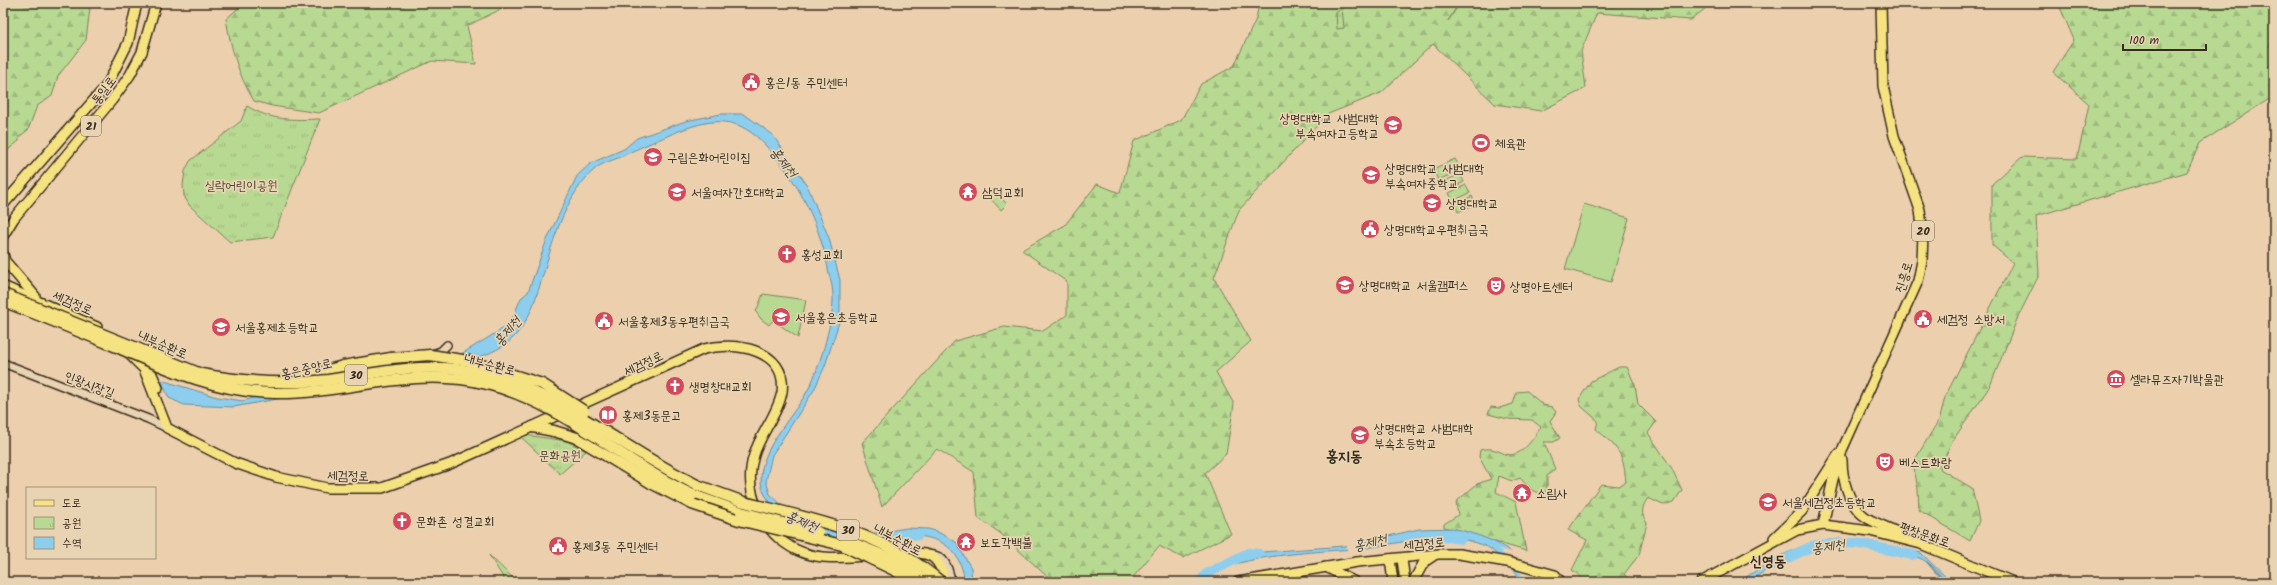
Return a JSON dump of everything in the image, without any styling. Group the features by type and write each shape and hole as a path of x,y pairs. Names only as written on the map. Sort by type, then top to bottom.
{"highway":[{"name":"내부순환로","path":"3,294 201,374 251,382 282,383 328,380 404,368 457,369 514,383 544,395 695,490"},
{"name":"내부순환로","path":"3,301 174,372 235,390 276,394 327,390 416,377 462,379 486,384 538,402 667,483 695,490 872,550 899,562 926,582"},
{"path":"295,378 343,366 390,358 415,355 452,358 542,384 575,405 610,436"},
{"path":"532,427 554,431 577,438 651,483 692,504 739,520 842,545 896,570 913,582"},
{"name":"내부순환로","path":"742,507 834,525 867,536 900,552 941,582"}],"main road":[{"name":"통일로","path":"3,205 107,85 128,43 137,3"},
{"name":"통일로","path":"3,236 14,218 107,107 130,75 142,52 156,3"},
{"name":"진흥로","path":"1823,526 1833,479 1843,448 1918,281 1922,262 1923,234 1920,210 1894,136 1883,86 1880,3"},
{"path":"3,254 5,261 38,300"},
{"name":"세검정로","path":"3,286 132,342 147,366 165,414 171,421 167,428 249,469 317,487 365,489 382,488 450,464 704,349 723,345 748,348 762,354 774,363 782,380 781,397 755,451 752,465 753,495 758,512 776,537 804,553 820,557 852,557 913,553 930,555"},
{"name":"세검정로","path":"3,305 41,318 131,356 147,366"},
{"path":"1843,448 1842,471 1851,498 1860,512 1918,543"},
{"path":"1759,551 1802,511 1843,448"},
{"path":"1702,582 1797,530 1823,526"},
{"name":"평창문화로","path":"1823,526 1870,531 1918,543 2013,582"},
{"name":"세검정로","path":"1238,582 1356,562 1390,558 1402,559 1459,554 1512,564 1539,571 1555,576 1561,582"},
{"path":"930,555 940,563 944,582"},
{"path":"930,555 937,556 947,564 951,582"},
{"path":"1413,582 1424,562 1434,555"},
{"path":"1390,558 1393,582"},
{"path":"1402,559 1405,582"},
{"path":"1355,582 1352,572 1356,562"},
{"path":"1326,567 1355,582"}],"street":[{"name":"홍은중앙로","path":"132,342 204,370 224,376 265,380 295,378"},
{"name":"홍은중앙로","path":"147,366 211,381 261,388 288,386 345,371 412,360 439,352 447,345"},
{"name":"인왕시장길","path":"3,363 148,419 167,428"}],"green space":[{"path":"3,3 90,3 90,8 86,40 58,76 52,96 37,106 28,130 19,137 19,141 10,148 3,158"},
{"path":"244,3 513,3 467,26 476,64 432,61 319,113 272,106 254,101 239,71 230,40 226,19"},
{"path":"1259,3 1459,3 1448,21 1460,3 1712,3 1691,20 1597,13 1581,51 1586,88 1541,111 1495,104 1433,44 1381,93 1328,114 1239,210 1214,278 1251,341 1216,372 1234,404 1226,454 1205,473 1231,534 1183,558 1159,546 1129,582 1052,581 1000,533 978,518 974,472 937,449 882,507 862,443 955,341 1004,327 1043,331 1067,315 1067,282 1022,250 1065,225 1097,184 1120,193 1134,141 1181,120 1201,84 1234,66 1256,19"},
{"path":"2060,3 2274,3 2274,96 2200,143 2187,172 2036,216 2039,275 2018,317 1990,386 1951,443 1940,469 1972,488 1979,521 1970,541 1919,510 1918,489 1913,463 1940,418 1945,397 2013,263 1992,245 1992,184 2022,157 2077,159 2089,104 2053,72 2074,40 2059,5"},
{"path":"1342,8 1344,28 1337,29 1336,13"},
{"name":"실락어린이공원","path":"247,106 256,111 274,117 301,120 320,119 273,237 230,242 190,206 184,196 183,185 185,171 190,161 241,121"},
{"path":"1455,159 1461,170 1438,180 1433,169"},
{"path":"1460,174 1464,182 1447,190 1443,182"},
{"path":"1466,185 1470,193 1453,201 1449,193"},
{"path":"995,192 1007,204 1001,210 990,198"},
{"path":"1472,196 1475,204 1458,212 1455,204"},
{"path":"1584,204 1629,218 1611,282 1565,269"},
{"path":"763,294 806,300 798,338 773,320 769,325 761,319 756,312"},
{"path":"1619,367 1627,367 1635,385 1638,404 1656,422 1648,433 1671,467 1682,490 1674,502 1663,505 1648,498 1646,501 1643,507 1643,516 1647,523 1639,555 1624,574 1632,582 1586,582 1572,570 1587,540 1568,530 1601,484 1619,486 1626,482 1621,457 1615,447 1596,429 1598,421 1581,406 1579,399 1591,381"},
{"path":"1527,391 1543,405 1552,407 1556,412 1550,421 1560,438 1554,442 1544,442 1555,469 1547,476 1547,491 1538,493 1532,490 1520,478 1512,481 1499,476 1496,492 1516,502 1526,551 1444,527 1444,524 1458,515 1456,502 1477,484 1491,479 1479,457 1480,450 1490,449 1511,455 1517,453 1522,451 1531,442 1541,427 1532,420 1508,419 1488,414 1491,407 1499,408 1513,404 1517,392"},
{"name":"문화공원","path":"518,434 567,441 586,451 560,474"},
{"path":"489,555 517,582 506,582"}],"water":[{"path":"721,114 744,114 772,134 807,185 829,238 840,280 840,319 825,366 814,390 772,455 766,481 770,494 785,508 869,534 907,528 936,531 956,542 971,568 972,582 965,582 961,565 953,552 941,542 934,539 909,534 865,540 820,530 787,516 774,506 765,495 761,482 762,469 766,456 772,444 804,397 814,377 829,328 833,305 833,291 821,239 815,223 789,175 779,161 757,137 746,129 726,122 704,123 692,126 605,163 594,170 585,179 569,203 552,245 536,297 521,329 506,344 486,355 429,371 234,407 184,405 169,398 161,380 217,397 243,401 302,384 397,371 453,359 504,328 513,317 521,298 528,292 546,242 577,176 591,163 624,149 637,138 686,121"},
{"name":"홍제천","path":"1453,528 1480,536 1512,552 1540,582 1525,582 1499,556 1485,546 1471,541 1451,537 1436,537 1365,548 1304,553 1254,560 1233,565 1215,572 1203,582 1199,582 1206,574 1248,553 1345,546 1419,529"},
{"name":"홍제천","path":"1840,539 1868,541 1921,553 1951,582 1946,582 1927,562 1904,553 1856,544 1826,544 1811,546 1778,562 1756,577 1738,582 1780,556 1812,542"}],"pier":[{"path":"1362,540 1367,549 1347,552 1347,544"},
{"path":"1499,549 1518,553 1542,581 1523,576"}],"waterway":[{"name":"홍제천","path":"815,526 841,536 863,541 905,535 918,535"},
{"name":"홍제천","path":"1409,538 1448,537 1461,539"},
{"name":"홍제천","path":"1771,566 1815,545 1856,543 1913,555"},
{"name":"홍제천","path":"1200,582 1206,574 1248,553 1259,554"},
{"path":"1927,562 1944,582"}],"place":[{"name":"홍은1동 주민센터","path":"751,82"},
{"name":"상명대학교 사범대학 부속여자고등학교","path":"1393,125"},
{"name":"체육관","path":"1481,143"},
{"name":"구립은화어린이집","path":"653,157"},
{"name":"상명대학교 사범대학 부속여자중학교","path":"1371,175"},
{"name":"서울여자간호대학교","path":"677,192"},
{"name":"삼덕교회","path":"968,192"},
{"name":"상명대학교","path":"1432,203"},
{"name":"상명대학교우편취급국","path":"1370,229"},
{"name":"홍성교회","path":"787,254"},
{"name":"상명대학교 서울캠퍼스","path":"1345,285"},
{"name":"상명아트센터","path":"1496,286"},
{"name":"서울홍은초등학교","path":"781,317"},
{"name":"세검정 소방서","path":"1923,319"},
{"name":"서울홍제3동우편취급국","path":"604,321"},
{"name":"서울홍제초등학교","path":"221,327"},
{"name":"셀라뮤즈자기박물관","path":"2116,379"},
{"name":"생명창대교회","path":"675,386"},
{"name":"홍제3동문고","path":"608,415"},
{"name":"상명대학교 사범대학 부속초등학교","path":"1360,435"},
{"name":"베스트화랑","path":"1885,462"},
{"name":"소림사","path":"1522,493"},
{"name":"서울세검정초등학교","path":"1768,502"},
{"name":"문화촌 성결교회","path":"402,521"},
{"name":"보도각백불","path":"966,542"},
{"name":"홍제3동 주민센터","path":"558,546"}],"district":[{"name":"홍지동","path":"1344,456"},
{"name":"신영동","path":"1768,561"}]}
